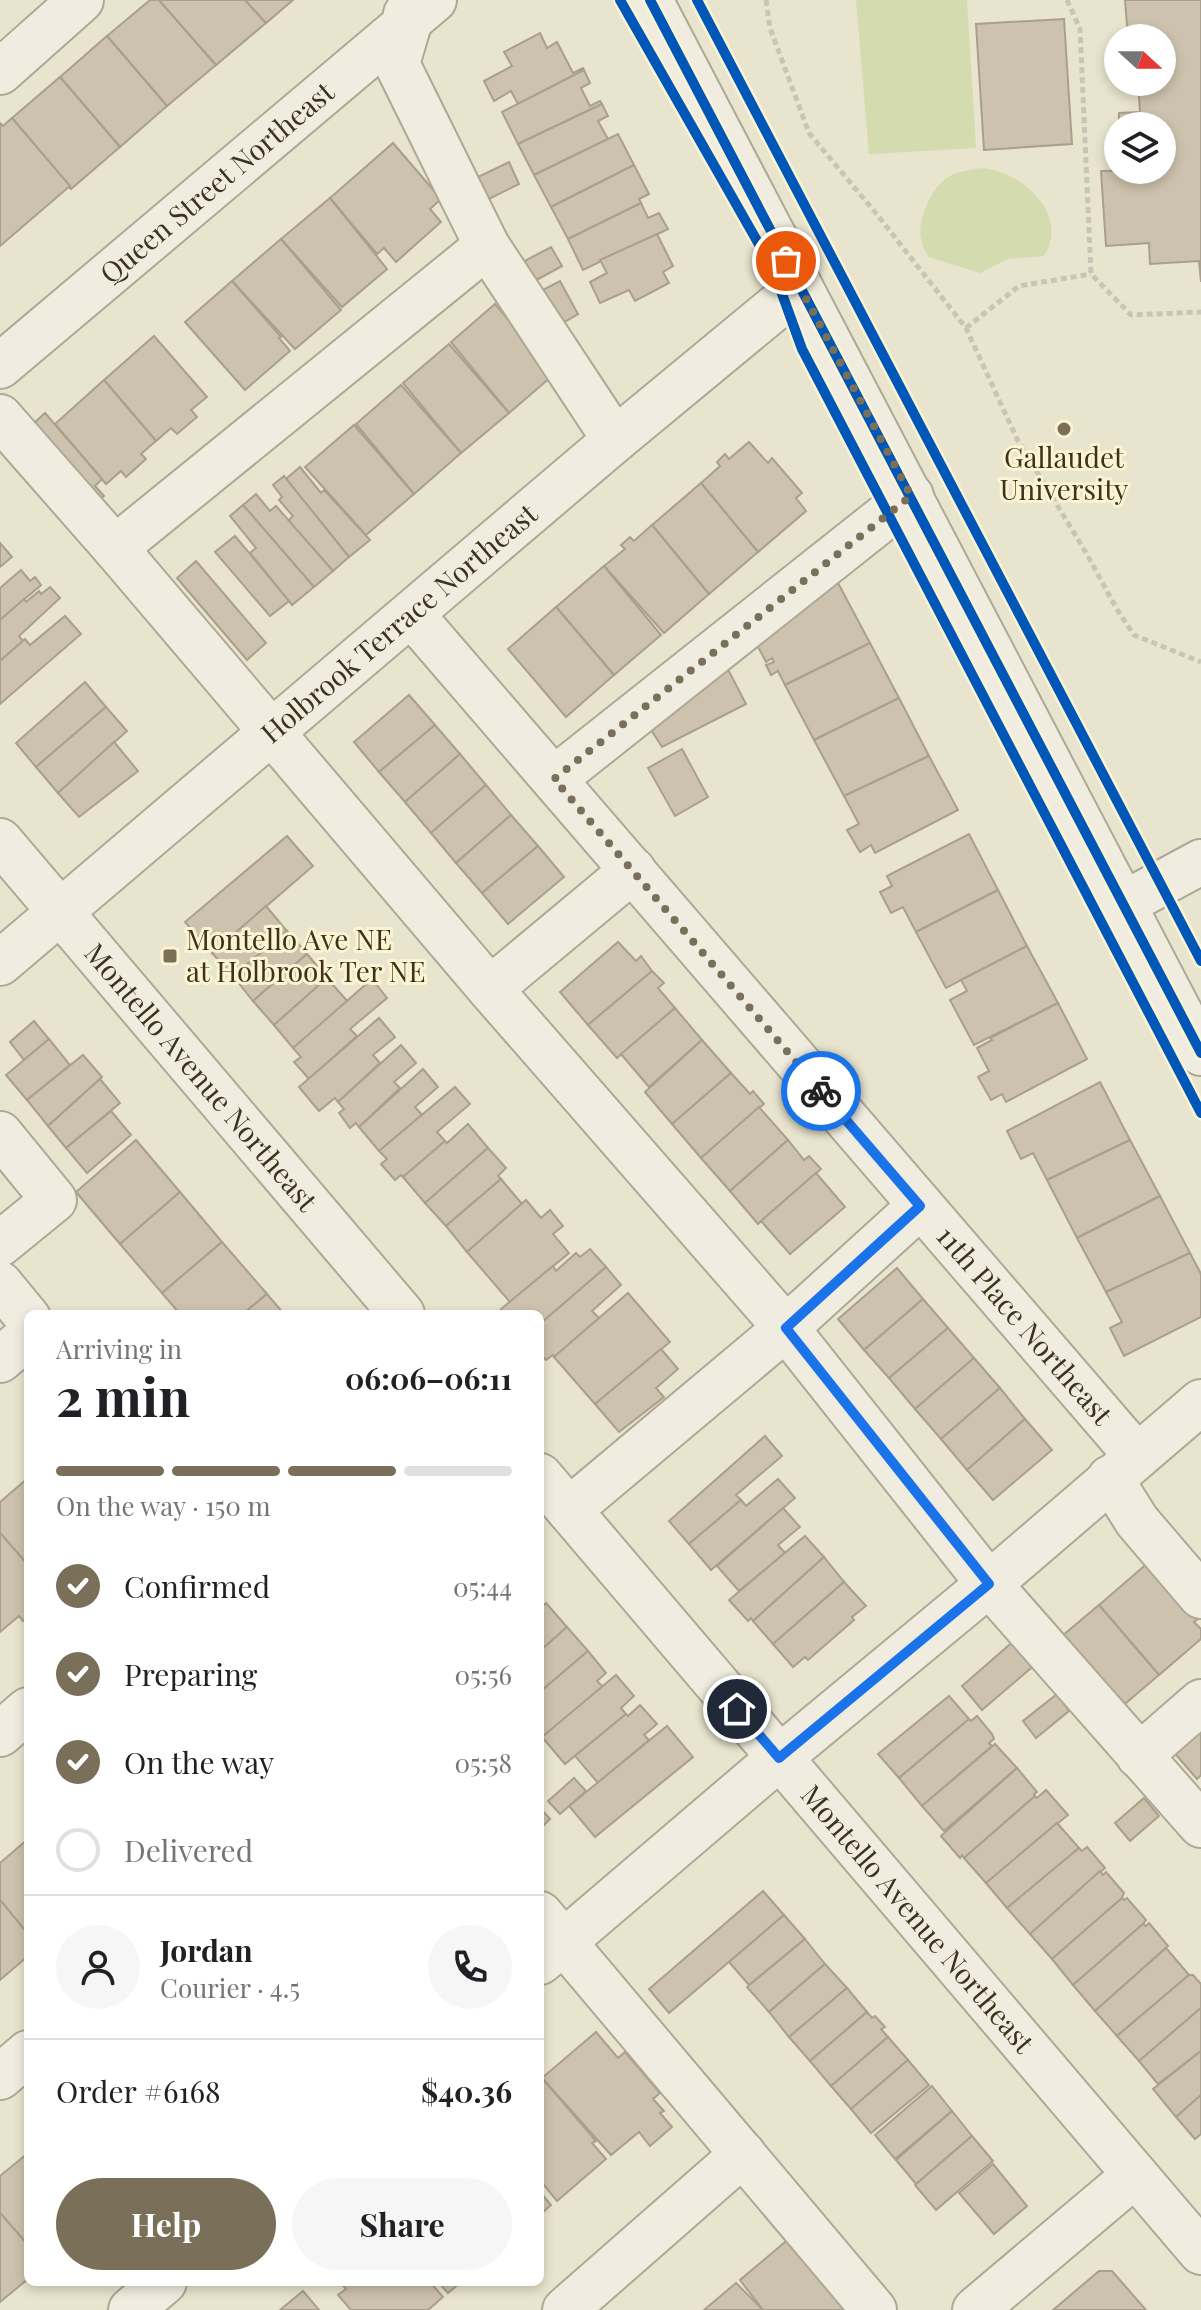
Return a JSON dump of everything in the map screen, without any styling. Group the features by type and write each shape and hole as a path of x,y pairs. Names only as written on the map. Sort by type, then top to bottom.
{"street":[{"path":"0,72 81,0"},
{"path":"650,0 1201,1053"},
{"path":"413,7 397,64 487,246 615,440"},
{"name":"Queen Street Northeast","path":"0,366 413,7"},
{"path":"115,548 487,246"},
{"name":"Holbrook Terrace Northeast","path":"0,963 615,440 800,287"},
{"path":"0,417 490,989 786,1328 989,1584 1201,1825"},
{"path":"554,779 911,496"},
{"name":"11th Place Northeast","path":"412,615 920,1206 1123,1466 1137,1521 1201,1596"},
{"name":"Montello Avenue Northeast","path":"0,841 399,1310"},
{"path":"1123,904 1201,862"},
{"path":"490,989 633,870"},
{"path":"0,1134 54,1200 0,1244"},
{"path":"569,1510 786,1328 920,1206"},
{"path":"0,1284 24,1313"},
{"path":"0,1360 24,1339"},
{"path":"874,2310 743,2154 548,1939 779,1758 989,1584 1201,1402"},
{"name":"Montello Avenue Northeast","path":"544,1481 1201,2252"},
{"path":"1139,1756 1201,1702"},
{"path":"0,1734 24,1713"},
{"path":"0,2077 24,2056"},
{"path":"565,2310 743,2154"},
{"path":"975,2310 1135,2175"},
{"path":"131,2310 159,2286"}],"path":[{"path":"766,0 770,28 809,133 966,328 1017,439 1134,635 1201,662"},
{"path":"1067,0 1080,29 1091,274 1131,315 1201,312"},
{"path":"966,328 1019,286 1091,274"}],"green space":[{"path":"856,0 967,0 976,148 869,154"},
{"path":"981,168 1012,177 1038,197 1051,225 1044,256 1008,259 980,273 929,257 920,231 932,195 950,176"}],"building":[{"path":"150,0 159,0 216,65 167,106 107,36"},
{"path":"159,0 245,0 266,23 216,65"},
{"path":"245,0 293,0 266,23"},
{"path":"1125,0 1201,0 1201,282 1199,261 1150,264 1149,243 1106,246 1101,171 1104,171 1104,184 1176,184 1176,112 1140,112 1139,96 1176,96 1176,24 1127,24"},
{"path":"1064,19 1072,144 984,150 976,24"},
{"path":"540,33 547,48 557,42 573,73 584,70 518,104 511,91 494,101 484,81 512,66 504,52"},
{"path":"107,36 167,106 120,147 60,77"},
{"path":"584,70 590,83 581,88 590,106 600,101 602,104 518,144 502,112"},
{"path":"60,77 120,147 71,189 12,118"},
{"path":"602,104 608,116 598,121 608,139 534,175 518,144"},
{"path":"12,118 70,186 0,246 0,123 3,126"},
{"path":"618,134 634,165 551,207 534,175"},
{"path":"393,143 441,199 430,209 441,222 396,262 384,248 377,254 330,198"},
{"path":"509,162 519,184 487,200 476,178"},
{"path":"634,165 649,194 639,199 641,203 568,239 551,207"},
{"path":"330,198 387,269 342,307 281,239"},
{"path":"641,203 648,218 659,213 668,229 583,270 568,239"},
{"path":"657,234 673,266 663,272 669,283 635,301 629,290 600,303 590,282 607,273 600,260"},
{"path":"281,239 341,310 295,349 232,281"},
{"path":"551,247 562,266 531,283 521,263"},
{"path":"232,281 290,351 245,390 185,322"},
{"path":"560,281 578,314 559,325 541,291"},
{"path":"495,304 507,318 511,314 558,371 509,413 451,342"},
{"path":"154,336 207,397 191,410 197,417 177,434 171,428 156,441 104,380"},
{"path":"449,344 509,413 461,453 403,383"},
{"path":"104,380 156,441 141,454 146,459 126,477 121,471 106,484 55,424"},
{"path":"401,385 461,453 414,494 356,424"},
{"path":"45,413 102,479 95,486 104,496 87,512 20,436"},
{"path":"354,425 414,494 366,535 305,467"},
{"path":"749,442 768,463 772,458 802,493 796,498 806,511 758,552 701,483 720,466 717,462 725,454 729,459"},
{"path":"300,467 321,493 324,490 370,540 349,557 286,479"},
{"path":"284,476 349,557 333,571 288,521 293,516 279,500 282,497 273,485"},
{"path":"701,483 758,552 709,594 652,525"},
{"path":"256,494 270,511 276,506 333,571 314,587 243,505"},
{"path":"243,505 314,587 292,605 250,553 256,548 230,516"},
{"path":"652,525 709,594 664,633 604,566 625,549 621,545 630,537 634,541"},
{"path":"235,536 289,601 270,616 215,552"},
{"path":"0,543 12,557 0,567"},
{"path":"196,561 266,643 247,660 177,578"},
{"path":"604,566 661,635 614,675 556,607"},
{"path":"21,570 30,581 35,577 41,585 0,620 0,588"},
{"path":"838,583 870,643 785,685 778,671 771,675 766,665 774,662 772,658 766,662 749,630"},
{"path":"50,587 60,598 19,636 23,641 0,661 0,620 24,599 26,602 39,591 41,594"},
{"path":"556,607 614,675 566,717 508,649"},
{"path":"65,616 81,634 0,704 0,661 25,639 30,645"},
{"path":"870,643 899,698 814,740 785,685"},
{"path":"721,656 746,704 662,747 646,722"},
{"path":"85,682 106,707 36,767 16,743"},
{"path":"409,695 435,725 379,772 354,742"},
{"path":"899,698 929,756 844,796 814,740"},
{"path":"106,707 127,731 58,793 36,767"},
{"path":"435,725 460,754 405,802 379,772"},
{"path":"114,742 138,771 79,817 58,793"},
{"path":"682,749 708,797 675,816 648,768"},
{"path":"460,754 486,785 431,833 405,802"},
{"path":"929,756 958,810 875,853 871,845 860,852 847,830 859,824 844,796"},
{"path":"486,785 511,815 456,863 431,833"},
{"path":"511,815 538,846 482,893 456,863"},
{"path":"969,834 998,890 916,932 903,907 891,913 880,892 892,886 887,876"},
{"path":"287,836 313,866 212,953 185,922"},
{"path":"538,846 564,877 508,924 482,893"},
{"path":"998,890 1027,946 946,988 916,932"},
{"path":"266,906 287,931 233,976 212,953"},
{"path":"287,931 307,954 253,1001 233,976"},
{"path":"618,942 636,961 641,956 652,971 588,1025 560,992"},
{"path":"1027,946 1058,1003 974,1045 950,1000 967,991 961,980"},
{"path":"307,954 327,978 274,1025 253,1001"},
{"path":"652,971 664,983 658,988 675,1008 617,1058 588,1025"},
{"path":"327,978 348,1002 293,1048 274,1025"},
{"path":"372,979 387,998 350,1029 357,1036 309,1079 294,1062 301,1057 293,1048"},
{"path":"1058,1003 1087,1059 1006,1102 1002,1094 991,1100 978,1077 989,1071 977,1048 992,1040 990,1038"},
{"path":"675,1008 702,1040 649,1087 621,1054"},
{"path":"379,1018 395,1037 373,1055 380,1063 338,1102 335,1098 319,1111 299,1087"},
{"path":"34,1021 49,1039 24,1060 10,1042"},
{"path":"49,1039 70,1065 27,1100 6,1075"},
{"path":"702,1040 731,1073 672,1124 645,1092"},
{"path":"401,1045 416,1063 394,1082 400,1088 359,1127 356,1123 350,1128 339,1113 344,1109 338,1102"},
{"path":"83,1055 102,1077 48,1126 27,1100"},
{"path":"423,1069 438,1087 415,1107 422,1115 379,1151 359,1127"},
{"path":"731,1073 764,1104 701,1158 672,1124"},
{"path":"100,1079 120,1103 66,1148 48,1126"},
{"path":"1100,1082 1130,1140 1047,1180 1033,1153 1021,1159 1007,1131"},
{"path":"455,1087 470,1104 437,1132 445,1141 403,1177 401,1175 395,1180 381,1164 387,1159 379,1151"},
{"path":"759,1107 788,1140 730,1191 701,1158"},
{"path":"111,1111 131,1135 87,1173 66,1148"},
{"path":"468,1124 488,1148 425,1203 403,1177"},
{"path":"136,1140 180,1192 120,1244 76,1192"},
{"path":"788,1140 804,1160 809,1156 821,1169 758,1224 730,1191"},
{"path":"1130,1140 1160,1196 1077,1238 1047,1180"},
{"path":"488,1148 506,1168 498,1176 501,1179 446,1226 425,1203"},
{"path":"816,1173 845,1207 790,1254 761,1221"},
{"path":"501,1179 522,1204 467,1252 446,1226"},
{"path":"180,1192 222,1242 162,1293 120,1244"},
{"path":"1160,1196 1190,1253 1106,1292 1077,1238"},
{"path":"526,1200 541,1218 550,1210 563,1226 553,1234 569,1253 510,1302 467,1252"},
{"path":"222,1242 267,1294 248,1310 177,1310 162,1293"},
{"path":"590,1249 606,1267 544,1321 544,1310 501,1309 553,1266 556,1271 576,1253 580,1257"},
{"path":"1190,1253 1201,1274 1201,1317 1124,1356 1110,1328 1122,1322 1106,1292"},
{"path":"606,1267 621,1285 592,1311 599,1318 554,1357 546,1360 544,1321"},
{"path":"897,1268 923,1299 864,1350 838,1319"},
{"path":"628,1293 670,1342 595,1404 554,1357"},
{"path":"267,1294 281,1310 248,1310"},
{"path":"923,1299 948,1328 889,1378 864,1350"},
{"path":"948,1328 974,1358 915,1409 889,1378"},
{"path":"661,1349 678,1369 656,1388 664,1397 619,1432 595,1404"},
{"path":"974,1358 1000,1388 941,1439 915,1409"},
{"path":"1000,1388 1025,1419 967,1470 941,1439"},
{"path":"1025,1419 1052,1450 993,1500 967,1470"},
{"path":"765,1436 782,1456 736,1495 741,1500 689,1544 669,1521"},
{"path":"778,1479 795,1498 711,1570 689,1544 741,1500 746,1506"},
{"path":"24,1481 24,1560 0,1533 0,1502"},
{"path":"783,1508 800,1527 778,1545 785,1553 739,1591 717,1566"},
{"path":"0,1533 24,1560 24,1620 19,1616 0,1632"},
{"path":"805,1536 824,1557 753,1621 751,1618 748,1621 729,1600"},
{"path":"824,1557 844,1582 773,1644 753,1621"},
{"path":"1149,1562 1198,1619 1194,1622 1201,1629 1201,1639 1159,1675 1099,1605"},
{"path":"844,1582 866,1606 808,1660 805,1657 793,1667 773,1644"},
{"path":"546,1603 567,1627 544,1647"},
{"path":"1099,1605 1159,1675 1113,1714 1050,1646"},
{"path":"567,1627 588,1651 544,1689 544,1647"},
{"path":"1016,1639 1037,1663 982,1710 962,1686"},
{"path":"588,1651 606,1673 597,1681 603,1687 544,1735 544,1689"},
{"path":"616,1675 634,1696 621,1708 626,1714 565,1764 544,1735"},
{"path":"1057,1694 1069,1711 1036,1738 1023,1721"},
{"path":"949,1696 969,1719 899,1778 878,1754"},
{"path":"640,1705 657,1724 644,1735 649,1740 598,1783 575,1756"},
{"path":"977,1716 992,1734 994,1739 989,1743 992,1746 922,1806 899,1778 969,1719 971,1721"},
{"path":"1201,1723 1201,1775 1197,1779 1171,1749"},
{"path":"667,1726 693,1757 595,1837 569,1806"},
{"path":"995,1744 1017,1768 944,1831 922,1806"},
{"path":"1017,1768 1037,1792 1035,1796 964,1858 962,1855 960,1858 941,1836"},
{"path":"574,1778 586,1791 560,1814 548,1801"},
{"path":"1046,1790 1068,1815 986,1883 964,1858 1035,1796 1037,1798"},
{"path":"1144,1798 1159,1816 1130,1841 1115,1823"},
{"path":"1057,1823 1079,1848 1007,1908 986,1883"},
{"path":"24,1842 24,1929 0,1900 0,1863"},
{"path":"1087,1847 1105,1868 1030,1934 1007,1908 1079,1848 1082,1851"},
{"path":"1100,1871 1103,1875 1106,1872 1124,1893 1122,1898 1052,1959 1030,1934"},
{"path":"763,1891 784,1915 669,2013 649,1989"},
{"path":"1122,1898 1127,1898 1146,1920 1073,1985 1052,1959"},
{"path":"0,1900 24,1929 24,1959 0,1980"},
{"path":"784,1915 805,1939 749,1985 729,1962"},
{"path":"1149,1923 1168,1946 1095,2011 1073,1985 1143,1924 1146,1926"},
{"path":"805,1939 825,1964 769,2012 747,1987"},
{"path":"1166,1948 1189,1975 1117,2036 1095,2011"},
{"path":"825,1964 847,1988 789,2037 769,2012"},
{"path":"1189,1975 1201,1984 1201,2008 1139,2061 1117,2036"},
{"path":"847,1988 867,2012 810,2061 789,2037"},
{"path":"1201,2008 1201,2051 1158,2084 1139,2061"},
{"path":"867,2012 885,2027 881,2029 888,2037 831,2086 810,2061"},
{"path":"596,2032 618,2058 625,2052 660,2093 653,2099 672,2127 650,2146 639,2132 611,2155 544,2080 544,2076"},
{"path":"888,2037 908,2060 851,2109 831,2086"},
{"path":"1201,2051 1201,2095 1176,2117 1153,2089"},
{"path":"908,2060 929,2085 871,2133 851,2109"},
{"path":"544,2080 596,2141 592,2143 606,2159 557,2201 544,2185"},
{"path":"932,2086 952,2111 895,2159 875,2135"},
{"path":"1201,2095 1201,2134 1195,2139 1176,2117"},
{"path":"952,2111 972,2136 916,2184 896,2160"},
{"path":"972,2136 993,2161 936,2210 915,2185"},
{"path":"24,2156 24,2240 0,2213 0,2176"},
{"path":"993,2164 1027,2206 994,2234 959,2193"},
{"path":"544,2197 551,2205 544,2211"},
{"path":"0,2213 24,2240 24,2282 0,2302"},
{"path":"791,2237 855,2310 763,2310 740,2280"},
{"path":"1099,2271 1112,2271 1146,2310 1053,2310"},
{"path":"736,2283 763,2310 704,2310"},
{"path":"343,2286 433,2286 443,2297 428,2310 351,2310 338,2295 346,2289"},
{"path":"442,2286 456,2286 448,2293"},
{"path":"303,2291 319,2310 280,2310"}],"cycle path":[{"path":"620,0 773,269 802,349 1201,1113"},
{"path":"650,0 1201,1053"},
{"path":"697,0 1201,961"}],"way so far":[{"path":"786,261 911,496 554,779 821,1091"}],"place":[{"name":"Gallaudet University","path":"1064,429"},
{"name":"Montello Ave NE at Holbrook Ter NE","path":"170,956"}],"route":[{"path":"737,1709 779,1758 989,1584 786,1328 920,1206 821,1091"}]}
